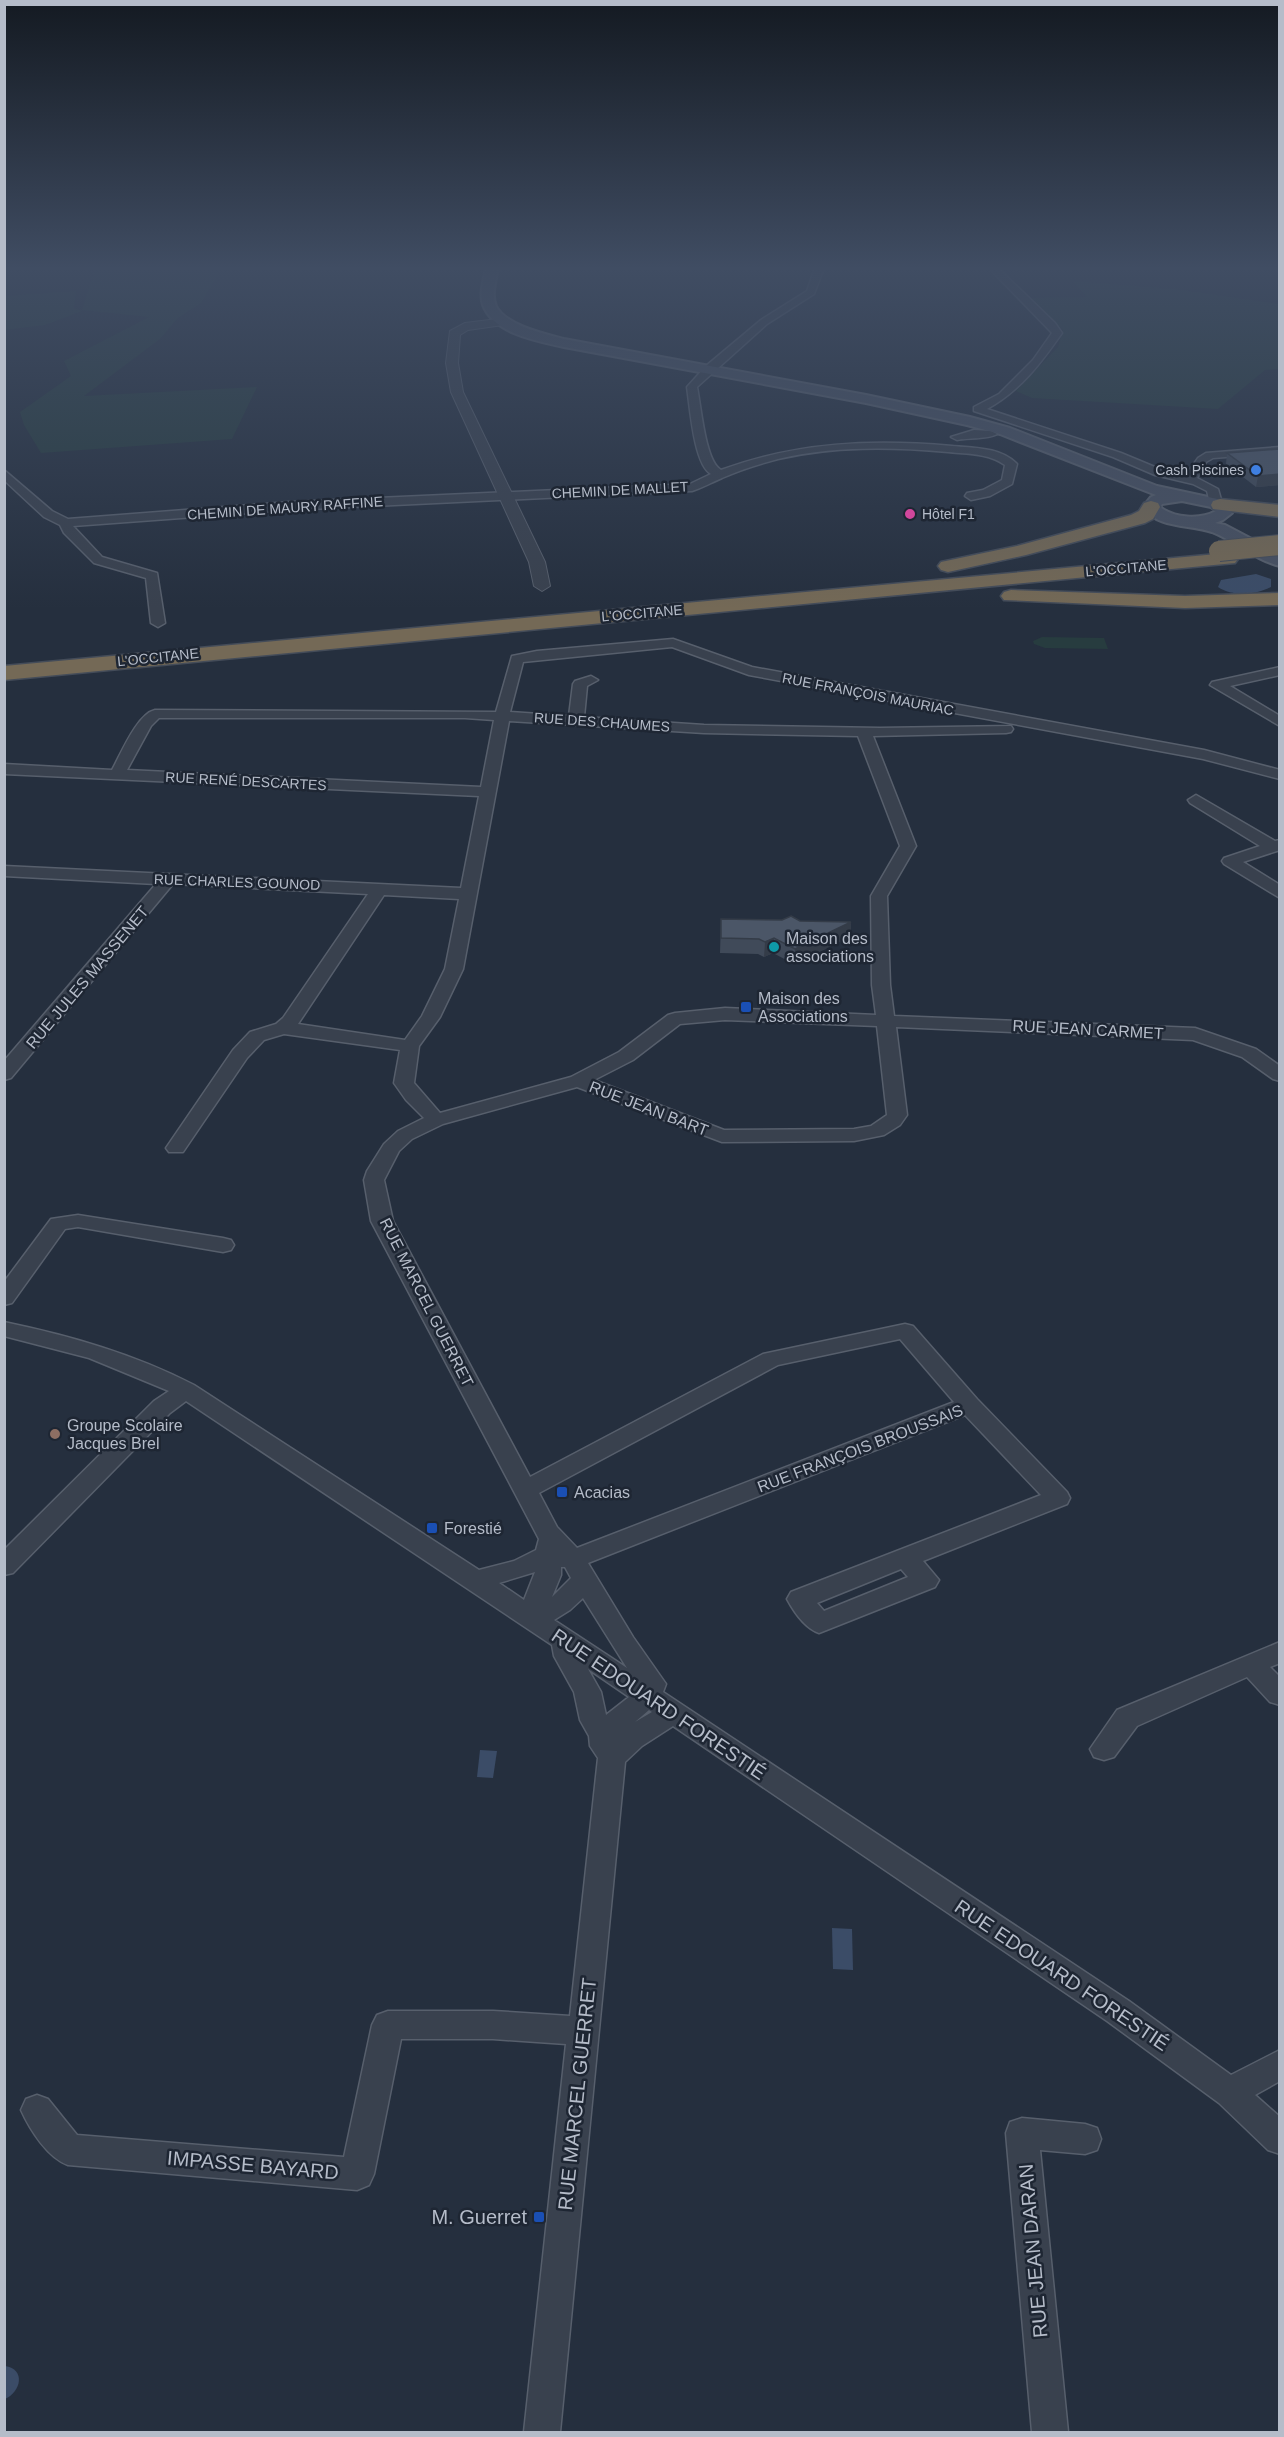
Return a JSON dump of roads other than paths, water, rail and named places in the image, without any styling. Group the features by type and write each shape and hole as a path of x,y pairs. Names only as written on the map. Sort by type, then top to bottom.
{"highway":[{"path":"744,599 811,584 885,576 987,559 1138,519 1146,515 1152,505"},
{"path":"1220,507 1280,511"},
{"name":"L'OCCITANE","path":"1224,555 1280,545"},
{"name":"L'OCCITANE","path":"4,664 1224,555 1280,554"},
{"path":"744,599 963,596 1185,602 1280,599"},
{"name":"L'OCCITANE","path":"4,673 744,599"}],"main road":[{"path":"772,382 991,426 1153,490 1185,496 1220,507"},
{"path":"900,406 963,432 991,434 1141,493 1152,505 1153,510 1167,517 1219,529 1280,561"},
{"path":"963,432 986,428 1048,448"},
{"path":"1152,505 1164,498 1185,496"},
{"path":"1189,521 1211,519 1220,507"},
{"path":"1220,507 1223,521 1227,525 1280,554"}],"street":[{"path":"455,382 456,392 537,562 542,586"},
{"path":"694,382 691,391 703,451 710,469 719,474"},
{"path":"1017,382 1003,396 978,409 1118,455 1159,473 1210,486 1220,507"},
{"path":"945,448 963,432"},
{"name":"CHEMIN DE MALLET","path":"504,495 692,487 719,474 772,457 829,447 945,448 990,454 1004,458 1011,464 1008,482 986,493 971,496"},
{"path":"1185,479 1191,478 1202,460 1210,455 1280,450"},
{"path":"4,473 48,514 66,523 68,530 98,560 152,576 158,623"},
{"path":"1185,496 1206,491 1210,486"},
{"name":"CHEMIN DE MAURY RAFFINE","path":"66,523 289,506 504,495"},
{"name":"RUE FRANÇOIS MAURIAC","path":"502,717 517,659 537,655 673,643 749,671 1204,755 1280,775"},
{"path":"1280,670 1217,685 1280,722"},
{"path":"576,720 580,684 591,680"},
{"name":"RUE DES CHAUMES","path":"117,775 145,724 155,714 465,714 704,729 864,732 1049,728"},
{"path":"436,1120 404,1083 410,1046 430,1017 454,969 502,717"},
{"path":"864,732 908,846 879,896 881,985 886,1021"},
{"name":"RUE RENÉ DESCARTES","path":"4,769 488,792"},
{"path":"1196,800 1276,846"},
{"path":"1276,846 1230,861 1280,893"},
{"name":"RUE CHARLES GOUNOD","path":"4,871 470,894"},
{"name":"RUE JULES MASSENET","path":"4,1074 170,879"},
{"path":"176,1148 240,1054 257,1036 283,1028 290,1022 380,888"},
{"name":"RUE JEAN CARMET","path":"578,1081 626,1056 675,1019 725,1014 1196,1034 1249,1053 1280,1075"},
{"name":"RUE JEAN BART","path":"436,1120 578,1081 722,1136 854,1135 877,1131 893,1121 897,1115 886,1021"},
{"path":"283,1028 410,1046"},
{"name":"RUE MARCEL GUERRET","path":"436,1120 405,1135 391,1148 376,1171 374,1180 382,1221 525,1490 564,1557 653,1684 660,1705"},
{"path":"4,1298 58,1223 78,1221 224,1245"},
{"name":"RUE EDOUARD FORESTIÉ","path":"4,1329 96,1351 153,1372 186,1390 480,1583 1118,2012 1230,2093 1280,2139"},
{"name":"RUE FRANÇOIS BROUSSAIS","path":"525,1490 771,1359 906,1331 969,1405 564,1557"},
{"path":"4,1566 162,1407 186,1390"},
{"path":"906,1558 1058,1498 969,1405"},
{"path":"480,1583 489,1576 521,1569 537,1559 564,1557"},
{"path":"530,1617 548,1614 566,1601 564,1557"},
{"path":"530,1617 548,1575 564,1557"},
{"name":"RUE MARCEL GUERRET","path":"543,2433 584,2031 607,1745 594,1720 588,1692 567,1656 565,1641"},
{"path":"1104,1749 1127,1718 1280,1652"},
{"path":"1251,1664 1280,1695"},
{"path":"607,1745 623,1749 660,1705"},
{"name":"IMPASSE BAYARD","path":"37,2110 68,2150 357,2174 388,2025 493,2025 584,2031"},
{"path":"1230,2093 1280,2064"},
{"name":"RUE JEAN DARAN","path":"1050,2433 1022,2133 1085,2139"}],"water":[{"path":"1256,574 1271,579 1271,587 1258,592 1237,594 1218,587 1221,580"},
{"path":"480,1750 497,1751 493,1778 477,1777"},
{"path":"832,1928 852,1929 853,1970 833,1969"},
{"path":"5,2366 16,2371 19,2381 15,2391 5,2399"}],"place":[{"name":"Cash Piscines","path":"1256,470"},
{"name":"Hôtel F1","path":"910,514"},
{"name":"Maison des associations","path":"774,947"},
{"name":"Maison des Associations","path":"746,1007"},
{"name":"Groupe Scolaire Jacques Brel","path":"55,1434"},
{"name":"Acacias","path":"562,1492"},
{"name":"Forestié","path":"432,1528"},
{"name":"M. Guerret","path":"539,2217"}]}
